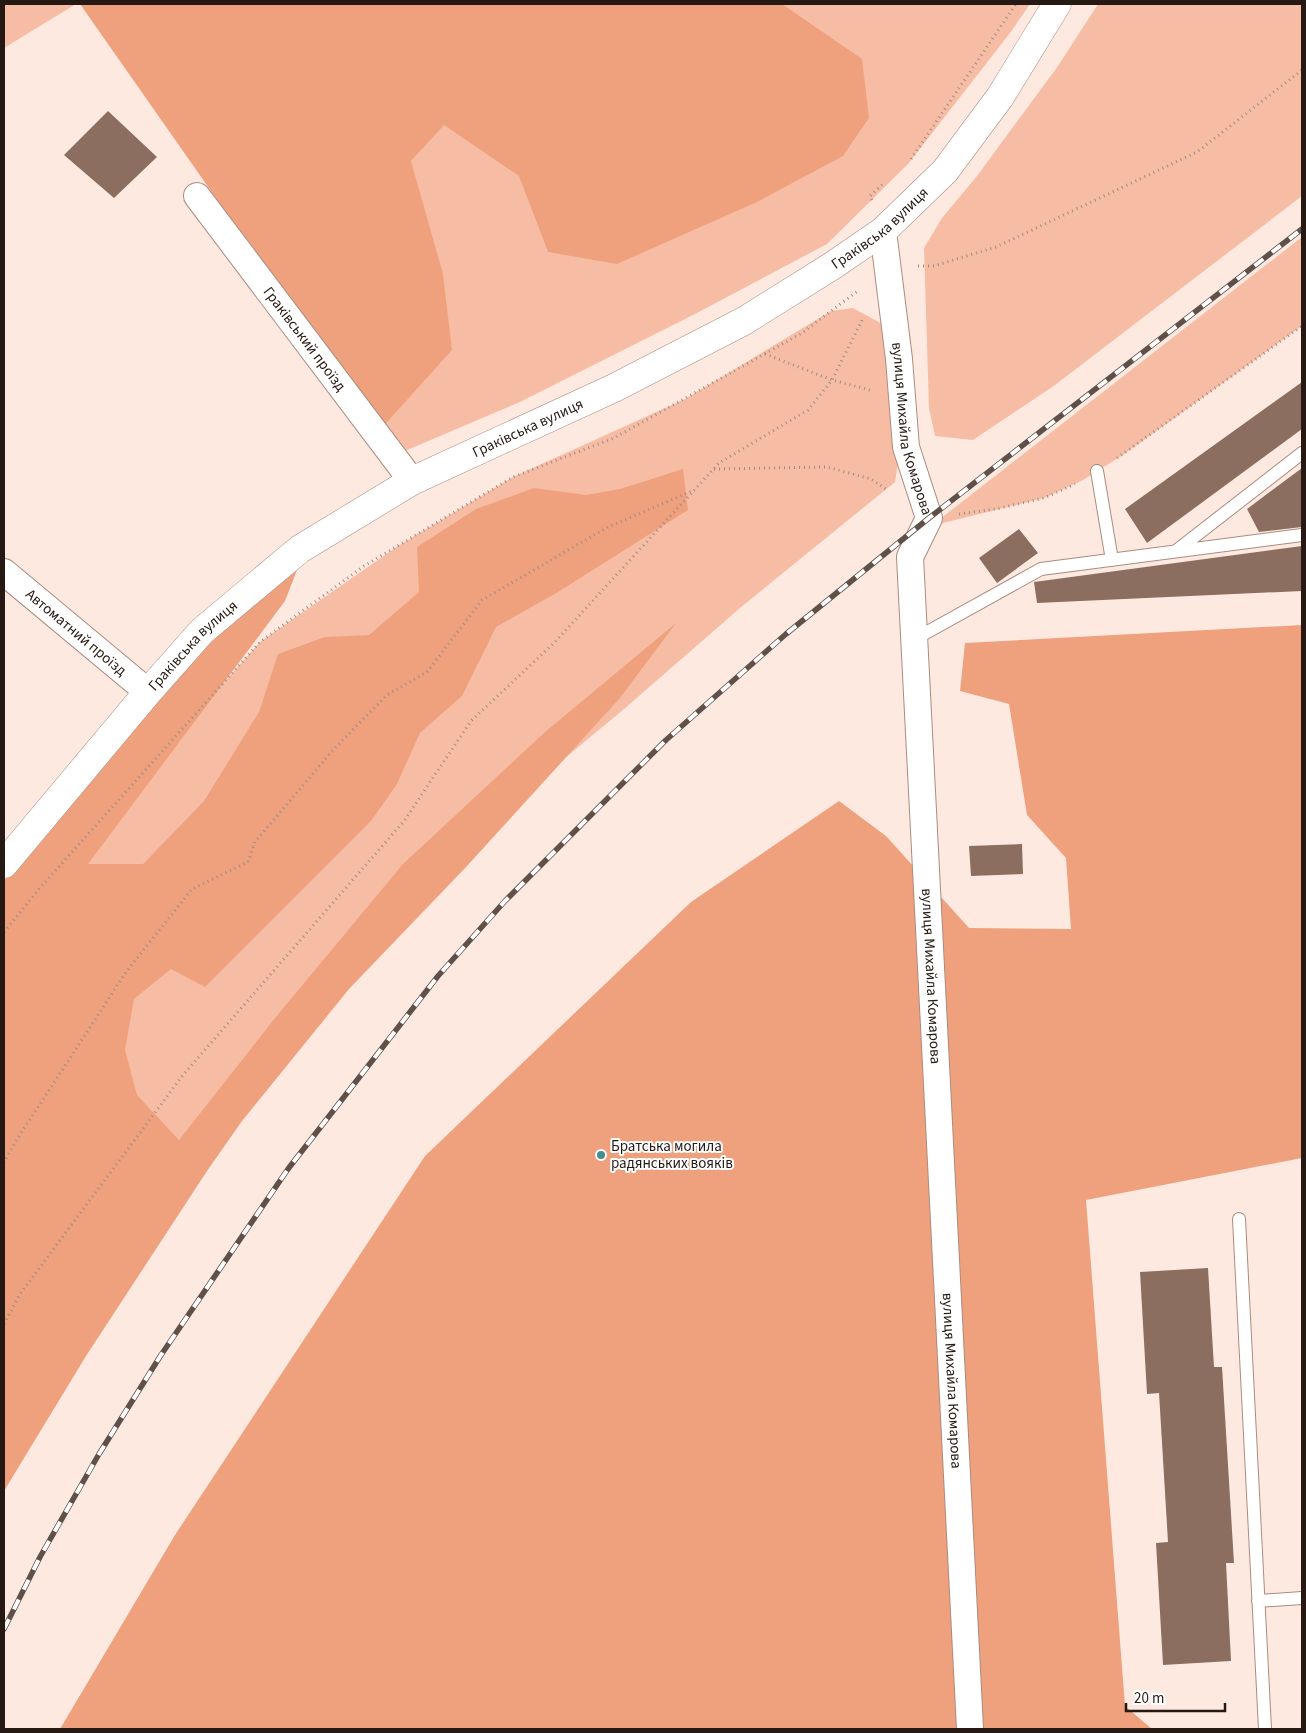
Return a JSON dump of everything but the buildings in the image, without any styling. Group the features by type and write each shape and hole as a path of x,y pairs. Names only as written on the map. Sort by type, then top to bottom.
{"street":[{"name":"Граківська вулиця","path":"4,864 148,692 202,631 300,549 412,481 614,388 744,321 832,266 883,231 945,171 1000,97 1057,4"},
{"name":"Граківський проїзд","path":"197,196 412,481"},
{"name":"вулиця Михайла Комарова","path":"883,231 906,447 929,518 910,557 970,1729"},
{"name":"Автоматний проїзд","path":"4,572 148,692"}],"lane":[{"path":"1175,552 1302,453"},
{"path":"1097,471 1112,560"},
{"path":"914,640 1041,569 1302,535"},
{"path":"1239,1220 1265,1729"},
{"path":"1258,1601 1302,1598"}],"path":[{"path":"908,164 1016,4"},
{"path":"4,932 39,889 260,642 364,566 513,477 614,438 802,334 888,268 934,266 996,247 1196,152 1302,70"},
{"path":"883,231 870,196 885,183"},
{"path":"4,1324 20,1294 184,1075 404,821 471,721 554,643 719,463 808,410 832,380 862,319"},
{"path":"764,354 832,380 902,398"},
{"path":"714,469 750,470 827,467 871,479 891,492"},
{"path":"4,1163 14,1144 126,972 192,888 248,862 255,842 333,750 387,695 427,672 482,600 608,527 695,489"}],"shaded area":[{"path":"4,4 76,4 4,48"},
{"path":"80,4 782,4 862,59 869,118 843,156 757,202 617,264 548,252 519,176 444,125 411,161 443,274 452,350 379,431"},
{"path":"335,4 1030,4 1010,33 908,164 827,244 693,315 520,402 393,456 376,432"},
{"path":"1098,4 1302,4 1302,196 1055,385 973,440 935,436 929,408 924,248 942,218 977,176 1058,66"},
{"path":"1302,237 1302,326 1126,453 1083,480 1044,498 931,526"},
{"path":"853,308 888,327 900,452 895,482 740,608 624,709 464,842 179,1140 4,1178 91,831 260,642 398,546 513,477 685,399 831,311"},
{"path":"683,469 688,510 558,592 496,627 462,696 420,733 397,784 371,821 205,987 171,969 134,999 125,1050 137,1095 179,1140 275,1018 403,864 545,732 676,623 620,698 467,866 349,989 242,1121 207,1171 86,1356 4,1491 4,881 209,634 302,557 285,601 88,864 143,864 204,801 259,712 278,654 325,637 369,635 419,592 417,547 476,509 534,488 586,495 620,489"},
{"path":"1302,625 1302,1158 1086,1200 1125,1706 1152,1729 60,1729 175,1535 425,1156 691,902 839,801 886,836 969,928 1071,929 1066,858 1027,815 1009,704 960,691 965,643"}],"railway":[{"path":"4,1629 40,1557 99,1454 161,1355 288,1169 438,976 505,901 666,740 786,634 929,518 1302,229"}],"place":[{"name":"Братська могила радянських вояків","path":"601,1155"}]}
